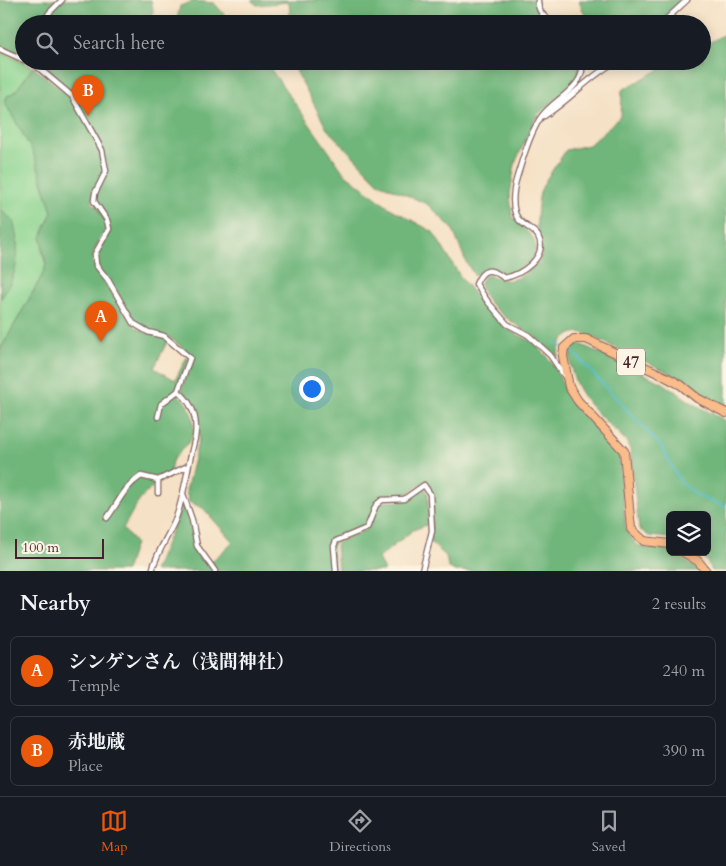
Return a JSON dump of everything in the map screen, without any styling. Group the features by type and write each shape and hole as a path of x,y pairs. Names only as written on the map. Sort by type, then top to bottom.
{"main road":[{"name":"47","path":"666,544 644,541 631,529 624,451 578,401 567,380 563,356 564,348 572,340 583,338 666,377 697,398 726,414"},
{"path":"690,556 698,561 706,571"}],"street":[{"path":"48,15 62,0"},
{"path":"538,0 540,13 542,15"},
{"path":"671,15 687,0"},
{"path":"0,49 15,56"},
{"path":"41,70 72,96 102,150 106,171 95,192 94,201 107,220 109,228 95,254 95,263 134,323 148,332 164,336 190,358 178,391 161,404 158,417"},
{"path":"567,380 542,348 528,335 507,324 488,302 476,284 480,274 486,270 494,270 504,278 515,276 537,257 540,246 538,236 518,219 514,209 514,189 541,118 580,80 582,70"},
{"path":"541,118 558,108 604,70"},
{"path":"152,571 159,551 175,520 196,430 195,415 191,405 178,391"},
{"path":"107,518 119,502 121,494 131,482 141,476 158,480 188,466"},
{"path":"158,480 158,493"},
{"path":"336,571 334,548 336,541 367,528 376,505 382,500 404,500 424,485 430,494 432,531 422,571"},
{"path":"182,492 192,520 197,546 216,571"}],"green space":[{"path":"0,0 151,0 152,15 15,15 15,52 0,45"},
{"path":"251,0 537,0 537,13 539,15 290,15 289,2 257,5"},
{"path":"579,0 684,0 668,15 585,15"},
{"path":"194,1 214,3 225,15 178,15 180,6"},
{"path":"726,33 726,407 668,372 584,333 573,333 565,338 558,351 558,357 494,307 482,292 480,283 483,277 488,275 504,280 516,279 538,263 542,254 537,232 537,219 539,196 542,188 566,150 589,145 621,116 622,90 659,70 711,70 711,42"},
{"path":"0,52 15,59 15,70 31,70 15,92 7,96 5,103 33,151 52,212 44,230 42,251 46,265 42,276 0,350 0,299 7,289 16,265 17,240 14,228 0,209"},
{"path":"31,70 37,70 71,97 101,150 104,171 93,192 92,201 105,221 107,229 94,252 93,260 132,323 143,331 168,340 154,368 175,380 187,357 189,360 175,392 185,401 191,412 194,424 193,437 172,461 169,478 153,486 147,492 136,506 123,529 135,543 126,571 0,571 0,350 42,276 46,265 41,238 52,212 33,152 5,103 7,96 15,92"},
{"path":"42,70 271,70 344,173 388,207 433,232 463,281 506,329 533,342 551,361 573,404 619,453 626,531 637,545 646,548 666,550 666,556 678,556 699,571 455,571 448,567 446,556 431,543 432,494 428,484 424,483 400,498 381,498 366,526 342,536 332,546 334,571 218,571 211,562 233,542 203,508 189,502 186,491 199,438 196,412 181,390 193,361 193,356 170,338 149,331 134,322 97,265 97,255 110,229 97,206 95,197 107,167 103,149 73,95"},
{"path":"296,70 579,70 578,80 537,115 515,163 510,194 512,216 533,238 536,247 532,260 510,275 485,268 475,276 467,264 452,228 427,204 379,183 327,129"},
{"path":"0,209 13,221 17,241 17,262 11,281 0,299"},
{"path":"580,344 663,383 694,404 726,421 726,571 712,571 706,560 701,556 711,556 711,511 666,511 666,538 649,536 639,529 630,449 626,441 596,412 580,391 574,379 571,366 570,351 575,345"},
{"path":"424,486 428,494 429,524 413,530 378,558 384,571 338,571 336,546 338,542 368,529 378,506 383,502 404,501"},
{"path":"184,501 195,546 213,571 154,571"}],"waterway":[{"path":"554,342 563,347"},
{"path":"567,349 573,352 660,445 681,483 698,496 726,507"}],"place":[{"name":"赤地蔵","path":"88,116"},
{"name":"シンゲンさん（浅間神社）","path":"101,342"}]}
